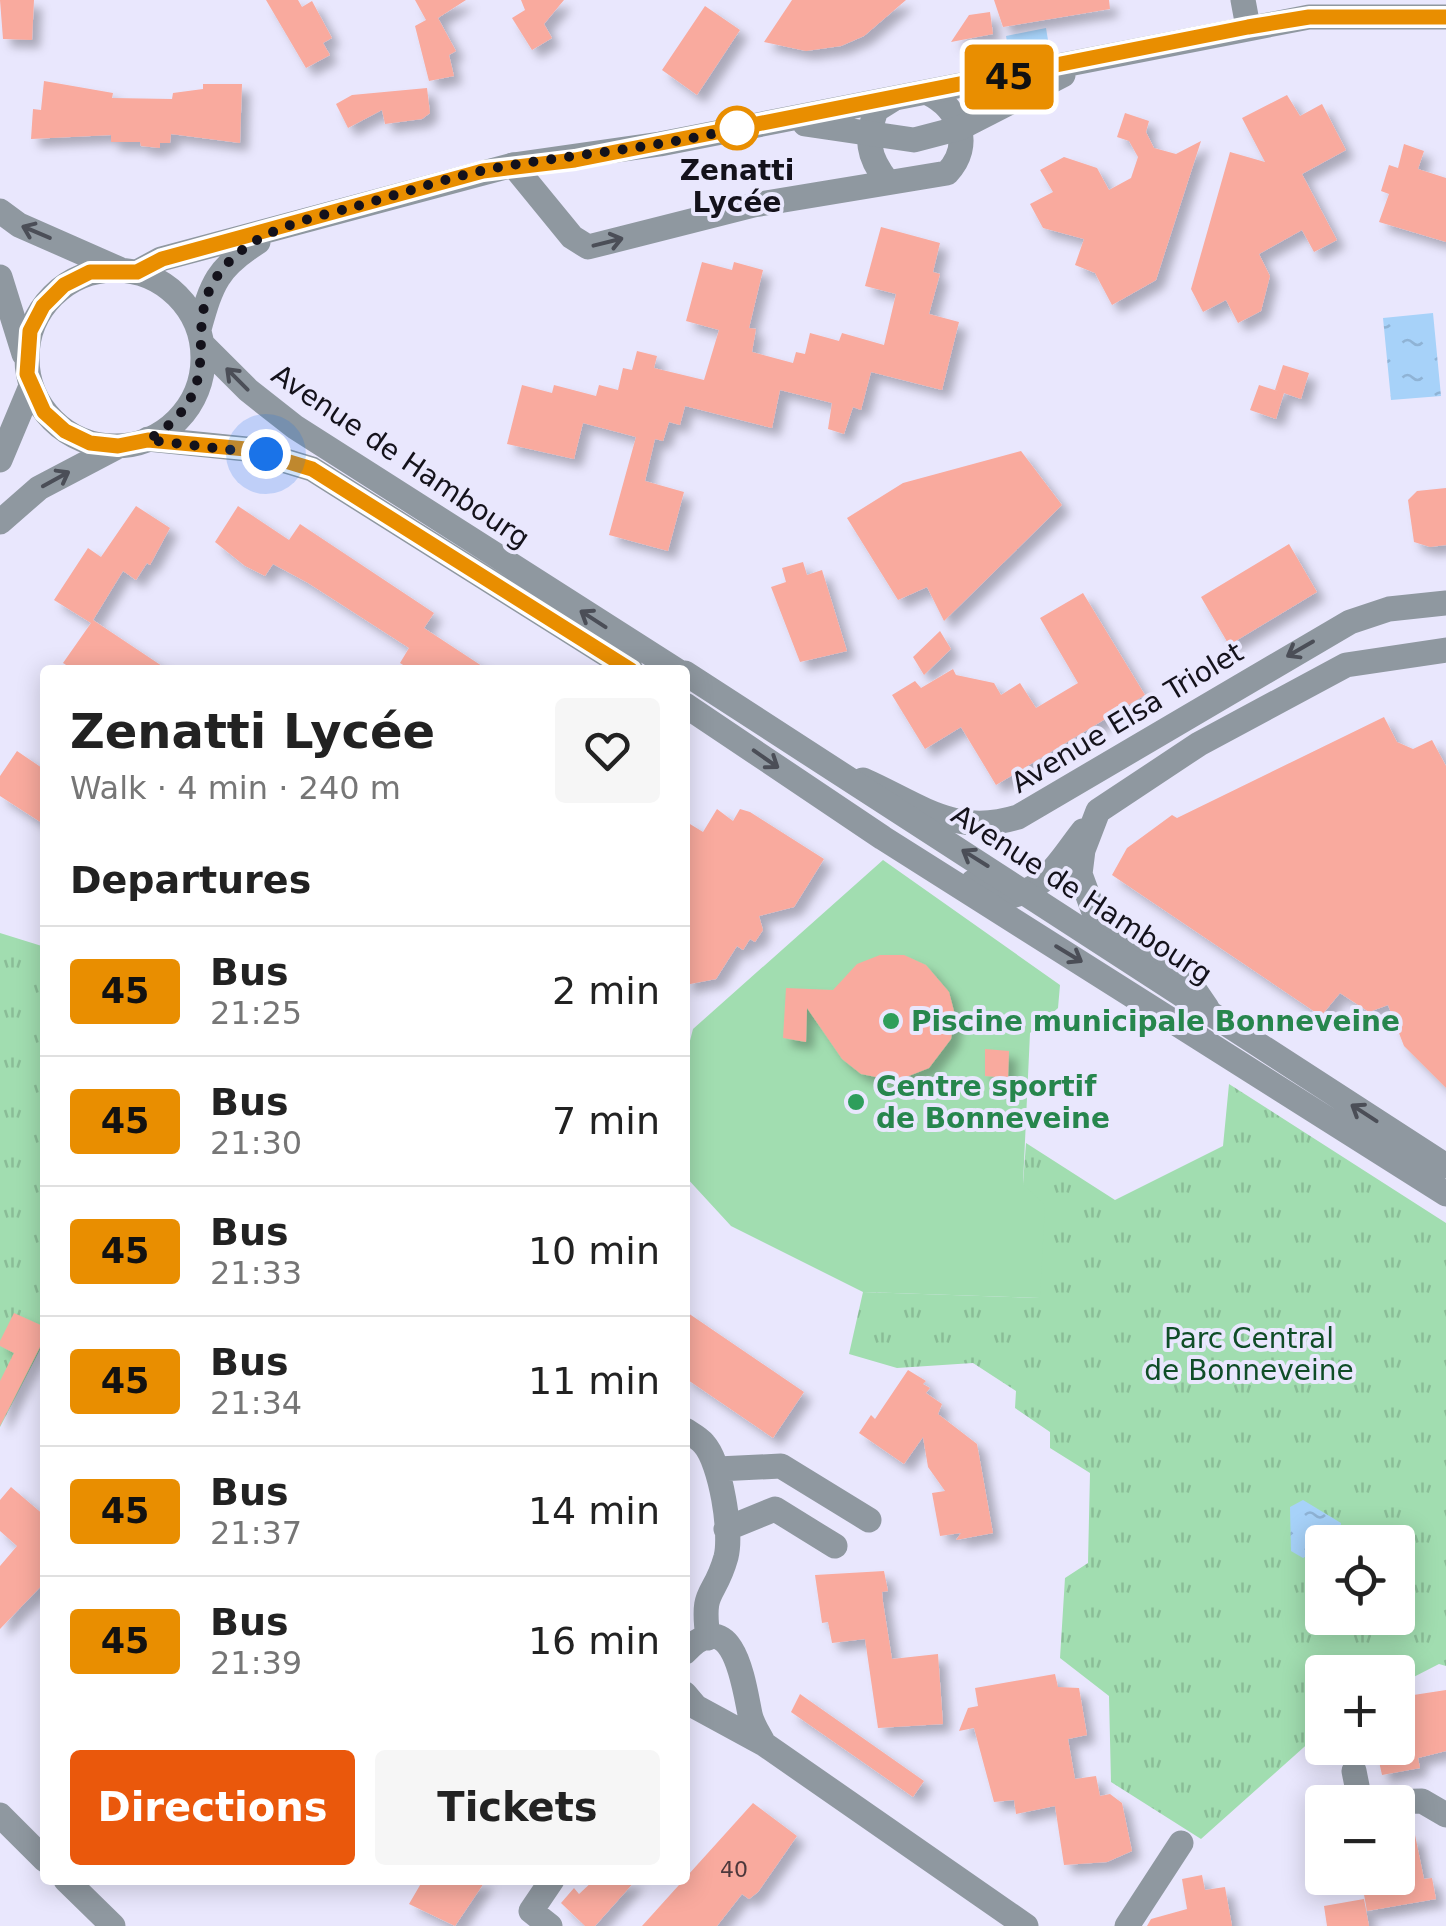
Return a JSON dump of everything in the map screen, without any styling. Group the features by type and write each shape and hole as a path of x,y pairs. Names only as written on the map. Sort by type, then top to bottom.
{"street":[{"path":"1243,0 1248,27"},
{"path":"26,360 30,331 43,306 64,285 90,272 128,271 513,165 575,160 1309,17 1446,17"},
{"path":"770,122 832,126 867,136 914,140 960,128 1090,61"},
{"path":"513,165 572,237 588,247 754,205 947,173 958,156 960,128 953,110 928,93"},
{"path":"887,181 873,164 867,136 876,110 892,100"},
{"path":"0,211 20,225 174,292 200,336"},
{"path":"0,522 39,488 118,446 148,440 173,424 192,401 202,374 200,336 212,284 229,261 280,228"},
{"path":"0,278 31,386 44,412 65,431 90,443 118,446"},
{"name":"Avenue de Hambourg","path":"200,336 248,390 294,427 668,665"},
{"path":"0,460 31,386"},
{"name":"Avenue de Hambourg","path":"148,440 246,449 334,480 623,665"},
{"name":"Avenue Elsa Triolet","path":"837,769 946,821 993,825 1018,817 1324,635 1407,605 1446,603"},
{"path":"1363,618 1369,659"},
{"path":"834,806 860,810 999,898 1030,892 1040,887 1098,811 1198,744 1346,665 1446,650"},
{"name":"Avenue de Hambourg","path":"690,676 1030,892 1446,1166"},
{"name":"Avenue de Hambourg","path":"690,708 834,806 1446,1194"},
{"path":"1181,720 1198,744"},
{"path":"1098,811 1083,850 1080,874 1095,915 1194,989 1213,1016"},
{"path":"690,1434 704,1444 718,1469 726,1529 726,1556 703,1602 708,1638"},
{"path":"718,1469 781,1466 869,1520"},
{"path":"726,1529 775,1509 835,1546"},
{"path":"690,1649 708,1638 722,1640 738,1656 748,1688 750,1716 764,1744"},
{"path":"690,1700 696,1707 764,1744 1026,1926"},
{"path":"1354,1771 1357,1785"},
{"path":"1415,1801 1422,1801 1446,1815"},
{"path":"0,1815 40,1855"},
{"path":"1127,1926 1182,1843"},
{"path":"71,1885 111,1925"},
{"path":"540,1918 550,1885"}],"green space":[{"name":"Centre sportif de Bonneveine","path":"883,860 1060,985 1058,1008 1030,1033 1023,1184 1045,1205 1040,1298 863,1292 731,1226 690,1181 693,1029"},
{"path":"0,933 40,945 40,1350 0,1427"},
{"name":"Parc Central de Bonneveine","path":"1229,1084 1446,1223 1446,1666 1439,1664 1415,1676 1415,1655 1305,1655 1305,1746 1201,1839 1111,1782 1109,1696 1060,1658 1065,1578 1088,1563 1090,1473 1050,1448 1050,1432 1015,1408 1016,1391 973,1363 897,1368 849,1354 863,1292 1040,1298 1023,1184 1026,1143 1115,1200 1223,1146"}],"water":[{"path":"1046,28 1049,46 1009,54 1006,36"},
{"path":"1433,313 1441,396 1391,400 1383,318"},
{"path":"1303,1500 1341,1525 1305,1525 1303,1558 1291,1551 1290,1507"}],"building":[{"path":"0,0 34,0 32,40 3,39"},
{"path":"266,0 298,0 302,7 312,1 332,38 323,43 330,55 306,68"},
{"path":"415,0 466,0 438,18 456,51 449,55 454,76 429,81 415,26 426,20"},
{"path":"521,0 564,0 544,24 552,38 532,50 512,18 525,10"},
{"path":"792,0 906,0 864,36 841,46 806,51 764,42"},
{"path":"994,0 1109,0 1110,9 1003,27"},
{"path":"705,6 740,30 697,95 662,70"},
{"path":"990,12 993,34 951,42 969,15"},
{"path":"44,81 113,93 112,98 172,99 173,93 203,89 203,84 242,84 240,143 171,134 170,143 160,143 160,148 141,146 140,142 111,142 111,135 31,139 33,109 41,110"},
{"path":"427,88 430,113 422,119 385,124 382,110 348,128 336,104 352,95"},
{"path":"1287,95 1300,116 1322,104 1346,150 1302,174 1337,240 1314,252 1302,230 1259,254 1270,276 1261,311 1238,323 1226,300 1203,312 1191,289 1230,152 1265,162 1242,118"},
{"path":"1125,113 1149,121 1146,132 1154,148 1176,154 1201,141 1156,280 1112,305 1095,273 1075,265 1084,239 1043,228 1030,204 1053,192 1040,170 1064,157 1097,168 1109,190 1131,178 1138,157 1129,141 1117,137"},
{"path":"1404,144 1424,151 1418,169 1446,178 1446,242 1379,222 1389,194 1381,191 1389,165 1398,168"},
{"path":"881,227 940,243 933,272 940,274 929,314 959,322 942,390 871,372 861,410 853,407 844,434 828,429 832,403 780,390 772,428 685,406 680,425 669,422 663,441 655,439 645,481 684,492 668,551 609,535 636,437 583,423 574,459 507,444 522,385 552,393 554,385 596,396 599,385 618,390 623,368 632,370 637,351 657,356 654,368 704,380 719,330 686,321 702,262 732,270 734,262 763,270 749,328 756,329 752,352 793,363 796,352 805,354 810,333 839,341 842,333 884,345 896,294 865,286"},
{"path":"1283,365 1309,373 1301,399 1275,390"},
{"path":"1259,385 1284,393 1276,419 1250,410"},
{"path":"1021,451 1062,505 944,621 927,587 898,600 847,518 903,483"},
{"path":"1446,488 1446,545 1430,547 1414,542 1408,500 1417,491"},
{"path":"136,506 170,528 150,565 147,563 136,580 123,571 93,620 160,665 63,663 91,623 54,600 88,548 101,557"},
{"path":"238,506 289,540 300,524 434,613 424,628 480,665 403,665 400,663 409,648 308,583 273,564 265,576 215,542"},
{"path":"1289,544 1317,592 1229,645 1201,597"},
{"path":"803,562 807,575 822,570 847,651 800,662 771,587 786,582 782,568"},
{"path":"1083,593 1145,695 996,785 961,727 925,749 892,695 915,681 921,688 953,669 956,675 994,683 1001,695 1020,683 1036,708 1078,683 1040,618"},
{"path":"940,631 951,649 924,675 913,657"},
{"path":"1384,717 1397,742 1413,749 1432,740 1446,766 1446,1088 1404,1046 1388,1005 1369,1012 1340,993 1321,1016 1112,875 1127,848 1172,815 1177,818"},
{"path":"17,751 40,767 40,822 0,796 0,776"},
{"path":"717,809 733,821 740,809 824,859 794,907 759,916 763,930 755,942 750,939 743,950 737,946 716,979 690,984 690,824 703,832"},
{"name":"Piscine municipale Bonneveine","path":"880,955 904,955 926,965 949,992 955,1015 951,1039 929,1068 896,1081 861,1074 842,1059 807,1008 806,1042 783,1038 786,988 833,990 857,964"},
{"path":"985,1049 1009,1051 1008,1078 985,1076"},
{"path":"14,1313 40,1325 40,1347 0,1426 0,1381 14,1353 0,1346"},
{"path":"690,1314 804,1392 773,1438 690,1381"},
{"path":"908,1370 926,1381 923,1384 930,1388 926,1393 942,1404 938,1414 977,1444 993,1533 956,1540 961,1533 940,1536 932,1493 945,1491 928,1467 923,1437 904,1464 859,1433 871,1415 875,1419"},
{"path":"11,1487 40,1512 40,1587 0,1629 0,1566 17,1546 0,1531 0,1500"},
{"path":"884,1571 888,1591 882,1592 892,1659 938,1654 943,1724 878,1728 865,1639 832,1643 828,1622 822,1623 815,1575"},
{"path":"1055,1674 1058,1687 1079,1688 1087,1735 1068,1739 1075,1779 1096,1776 1100,1796 1110,1794 1122,1803 1132,1851 1107,1862 1064,1865 1055,1806 1016,1814 1014,1800 994,1802 974,1728 959,1731 968,1708 978,1706 975,1688"},
{"path":"1446,1690 1446,1751 1418,1758 1420,1768 1382,1775 1380,1765 1415,1765 1415,1695"},
{"path":"800,1694 924,1781 913,1797 791,1712"},
{"path":"753,1803 797,1836 758,1892 749,1899 742,1894 717,1926 642,1926 679,1885 690,1885 690,1873"},
{"path":"1415,1835 1424,1879 1432,1878 1436,1899 1367,1911 1364,1895 1415,1895"},
{"path":"1202,1875 1205,1890 1225,1887 1232,1926 1147,1926 1151,1919 1187,1909 1182,1879"},
{"path":"420,1885 483,1885 455,1926 409,1904"},
{"path":"589,1885 632,1885 595,1926 585,1926 561,1903 574,1888 579,1894"},
{"path":"1364,1899 1369,1926 1327,1926 1324,1906"}],"bus line":[{"name":"45","path":"623,665 312,469 246,449 148,440 118,446 90,443 65,431 44,412 27,374 30,331 43,306 64,285 90,272 137,272 162,259 483,171 575,160 1309,17 1446,17"}],"place":[{"name":"Zenatti Lycée","path":"737,128"},
{"name":"Piscine municipale Bonneveine","path":"891,1021"},
{"name":"Centre sportif de Bonneveine","path":"856,1102"}],"route":[{"path":"266,454 148,440 173,424 192,401 202,374 198,329 212,284 229,261 280,228 483,171 575,160 737,128"}]}
